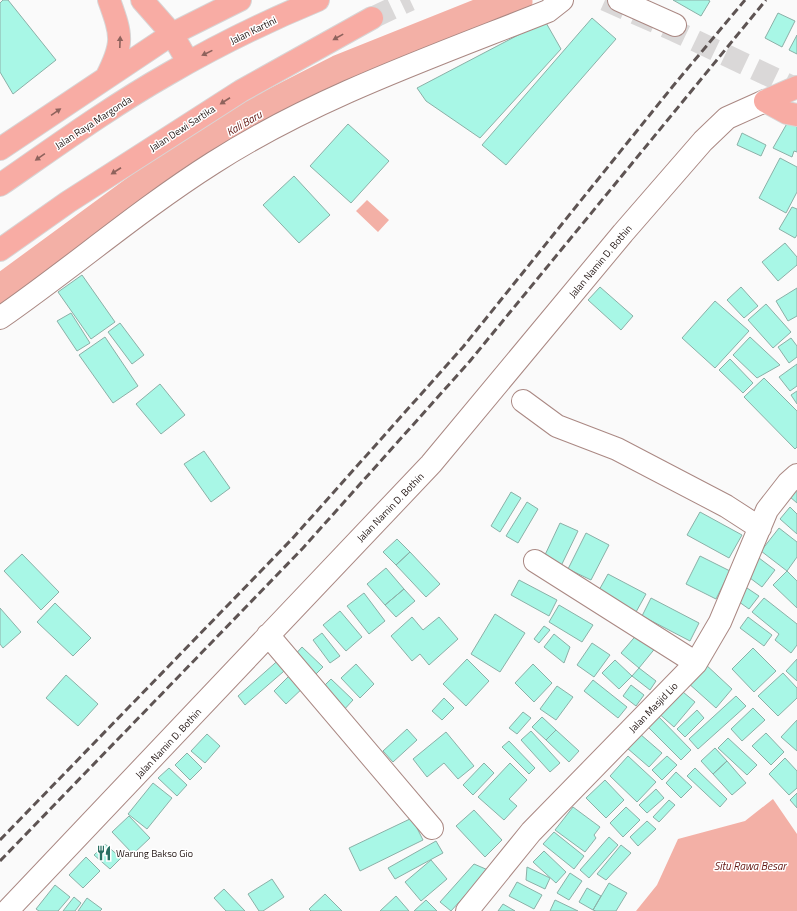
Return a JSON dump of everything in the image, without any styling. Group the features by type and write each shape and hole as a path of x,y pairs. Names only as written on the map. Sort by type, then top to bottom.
{"main road":[{"path":"106,78 120,49 118,24 109,0"},
{"path":"142,0 172,34 188,62"},
{"path":"0,149 172,34 240,0"},
{"name":"Jalan Kartini","path":"188,62 318,0"},
{"name":"Jalan Dewi Sartika","path":"0,250 68,202 241,90 372,18"},
{"name":"Jalan Raya Margonda","path":"0,185 80,129 188,62"},
{"path":"764,101 797,87"},
{"path":"764,101 787,113 797,115"}],"street":[{"path":"0,318 166,196 220,159 286,122 364,85 548,11 562,0"},
{"path":"619,0 675,24"},
{"name":"Jalan Namin D. Bothin","path":"19,908 144,769 268,635 431,464 623,233 704,140 727,118 764,101"},
{"path":"523,401 557,426 593,438 617,449 726,506 760,528"},
{"name":"Jalan Masjid Lio","path":"467,911 531,832 696,664 720,622 767,510 788,483 797,475"},
{"path":"535,561 696,664"},
{"path":"268,635 432,828"}],"water":[{"path":"367,200 389,220 378,232 356,211"},
{"name":"Situ Rawa Besar","path":"773,799 797,834 797,911 636,911 657,885 678,839 745,821"}],"building":[{"path":"3,0 8,0 56,60 13,94 0,72 0,3"},
{"path":"673,0 708,0 710,1 701,16"},
{"path":"778,13 795,21 782,47 765,38"},
{"path":"592,18 616,39 506,165 482,145"},
{"path":"545,21 561,49 480,138 426,101 417,88"},
{"path":"797,35 797,54 789,50"},
{"path":"789,120 797,123 797,152 794,151 792,157 773,148"},
{"path":"348,124 389,161 351,203 310,166"},
{"path":"742,133 766,145 761,156 737,145"},
{"path":"780,158 797,167 797,192 786,213 759,198"},
{"path":"294,176 330,215 299,243 263,205"},
{"path":"792,207 797,209 797,235 795,238 779,229"},
{"path":"785,243 797,257 797,265 778,281 762,262"},
{"path":"82,275 115,322 91,339 58,292"},
{"path":"600,287 633,316 621,330 588,300"},
{"path":"741,287 758,306 744,318 727,300"},
{"path":"797,288 797,316 788,321 776,301"},
{"path":"715,301 749,331 715,368 682,338"},
{"path":"766,304 791,332 773,348 748,320"},
{"path":"71,313 90,343 77,351 57,321"},
{"path":"120,323 144,355 132,364 108,332"},
{"path":"105,337 138,386 113,403 79,355"},
{"path":"750,337 780,365 757,378 733,355"},
{"path":"791,338 797,346 797,357 789,363 778,347"},
{"path":"730,359 753,383 743,393 719,370"},
{"path":"797,364 797,386 790,391 779,377"},
{"path":"764,378 797,411 797,447 795,449 744,397"},
{"path":"160,384 185,415 161,434 136,404"},
{"path":"797,391 797,404 791,395"},
{"path":"204,451 230,488 211,502 184,464"},
{"path":"797,489 797,503 790,497"},
{"path":"511,492 521,498 500,532 491,526"},
{"path":"527,502 538,509 518,543 506,536"},
{"path":"790,507 797,514 797,534 780,519"},
{"path":"700,512 742,535 729,558 687,535"},
{"path":"560,523 578,531 561,566 544,557"},
{"path":"779,528 797,542 797,557 787,571 761,551"},
{"path":"586,533 609,545 591,580 568,569"},
{"path":"397,539 410,552 396,565 383,552"},
{"path":"410,552 440,584 426,597 396,565"},
{"path":"22,554 59,592 41,610 4,571"},
{"path":"700,556 730,571 716,599 686,584"},
{"path":"759,558 775,570 762,587 746,575"},
{"path":"386,568 404,589 385,605 367,584"},
{"path":"787,571 797,581 797,608 773,585"},
{"path":"608,574 646,594 636,612 598,592"},
{"path":"519,580 557,600 549,616 511,595"},
{"path":"744,586 759,596 749,609 735,599"},
{"path":"404,589 415,601 396,617 385,605"},
{"path":"364,593 385,621 369,634 347,606"},
{"path":"651,598 699,623 690,641 642,616"},
{"path":"764,598 797,624 797,645 791,653 775,640 779,634 752,612"},
{"path":"55,603 91,638 73,656 37,622"},
{"path":"559,605 593,625 582,642 549,622"},
{"path":"0,608 21,632 3,648 0,644"},
{"path":"340,611 362,637 346,651 323,625"},
{"path":"495,614 525,633 500,672 471,654"},
{"path":"412,617 423,630 439,617 458,639 429,665 420,654 412,661 391,636"},
{"path":"748,617 772,635 764,646 740,628"},
{"path":"544,626 550,630 539,643 534,639"},
{"path":"639,632 657,646 639,668 621,653"},
{"path":"322,633 340,656 330,663 313,640"},
{"path":"554,634 570,647 564,663 544,647"},
{"path":"592,643 610,655 594,677 577,665"},
{"path":"302,647 323,667 313,677 292,658"},
{"path":"753,648 776,671 754,692 732,669"},
{"path":"283,656 291,665 245,705 238,696"},
{"path":"467,659 489,681 466,706 443,684"},
{"path":"797,659 797,681 786,671"},
{"path":"615,660 632,676 619,689 602,673"},
{"path":"704,663 732,689 716,708 687,682"},
{"path":"356,664 374,684 360,698 341,678"},
{"path":"533,664 552,683 534,702 515,683"},
{"path":"639,668 656,681 650,690 632,676"},
{"path":"293,672 306,685 286,704 274,691"},
{"path":"783,673 797,688 797,698 778,716 758,696"},
{"path":"66,675 98,704 78,726 46,698"},
{"path":"331,679 353,700 341,713 318,692"},
{"path":"593,680 627,707 618,718 584,691"},
{"path":"631,685 644,695 636,706 623,696"},
{"path":"557,686 573,697 556,720 540,709"},
{"path":"677,687 695,702 674,727 656,711"},
{"path":"736,696 746,706 698,749 689,739"},
{"path":"444,698 454,708 442,720 432,711"},
{"path":"753,708 765,720 742,741 731,729"},
{"path":"697,710 704,718 685,737 677,729"},
{"path":"523,712 531,718 517,734 509,728"},
{"path":"658,716 691,750 681,760 647,726"},
{"path":"542,717 556,730 546,740 532,727"},
{"path":"797,720 797,751 781,737"},
{"path":"407,729 417,740 393,762 383,751"},
{"path":"556,730 579,751 569,762 546,740"},
{"path":"531,731 560,763 550,772 521,740"},
{"path":"446,732 474,766 458,779 444,763 427,777 413,759"},
{"path":"766,733 784,752 771,765 752,746"},
{"path":"207,734 220,746 205,763 191,751"},
{"path":"640,734 662,753 649,767 627,748"},
{"path":"728,738 757,765 747,775 718,748"},
{"path":"509,741 535,768 529,774 502,747"},
{"path":"715,748 727,761 713,774 701,761"},
{"path":"187,753 202,768 190,780 175,765"},
{"path":"628,756 656,782 637,802 610,776"},
{"path":"667,756 677,765 662,780 652,770"},
{"path":"785,758 797,771 797,788 789,795 769,774"},
{"path":"727,761 746,783 732,795 713,774"},
{"path":"484,763 494,773 473,795 463,785"},
{"path":"510,763 527,780 509,799 517,806 504,820 478,797"},
{"path":"169,768 187,785 177,796 158,778"},
{"path":"695,768 727,799 720,807 687,776"},
{"path":"676,772 692,787 681,798 666,783"},
{"path":"605,780 624,800 606,818 586,798"},
{"path":"153,783 172,798 147,829 128,814"},
{"path":"656,789 664,798 647,813 639,805"},
{"path":"797,793 797,808 790,800"},
{"path":"669,800 675,805 659,822 653,817"},
{"path":"573,807 600,827 594,835 596,838 585,852 555,830"},
{"path":"626,807 640,820 623,837 610,823"},
{"path":"474,810 502,840 485,857 456,826"},
{"path":"129,816 150,838 133,854 112,832"},
{"path":"412,818 423,840 360,871 349,848"},
{"path":"647,821 656,829 638,846 630,837"},
{"path":"554,832 584,856 574,869 543,844"},
{"path":"609,837 618,845 589,878 580,870"},
{"path":"436,841 443,853 395,879 388,868"},
{"path":"105,844 121,858 110,869 94,855"},
{"path":"621,845 631,853 606,880 597,874"},
{"path":"544,851 566,872 556,883 533,862"},
{"path":"86,857 100,871 83,888 69,875"},
{"path":"431,860 447,879 421,901 405,882"},
{"path":"474,864 488,870 451,911 440,902"},
{"path":"527,867 550,878 545,889 526,880"},
{"path":"570,873 582,881 569,900 557,893"},
{"path":"272,879 284,897 263,911 259,911 248,894"},
{"path":"517,882 542,895 534,909 509,896"},
{"path":"609,883 627,893 616,911 593,910"},
{"path":"55,885 70,897 58,911 39,911 36,909"},
{"path":"587,888 601,896 593,910 579,902"},
{"path":"224,889 245,911 226,911 214,898"},
{"path":"325,894 342,911 311,911 309,909"},
{"path":"396,896 409,911 380,911"},
{"path":"74,897 81,903 75,911 63,911"},
{"path":"87,898 102,909 100,911 78,911"},
{"path":"426,900 437,911 414,911"},
{"path":"555,900 578,911 550,911"},
{"path":"503,904 515,911 498,911"}],"waterway":[{"name":"Kali Baru","path":"0,293 166,171 240,123 340,72 515,2"}],"tunnel":[{"path":"372,18 410,0"},
{"path":"605,0 675,31 797,89"}],"railway":[{"path":"0,840 292,539 463,347 673,86 745,0"},
{"path":"0,861 303,548 470,361 766,0"}],"place":[{"name":"Warung Bakso Gio","path":"104,853"}]}
